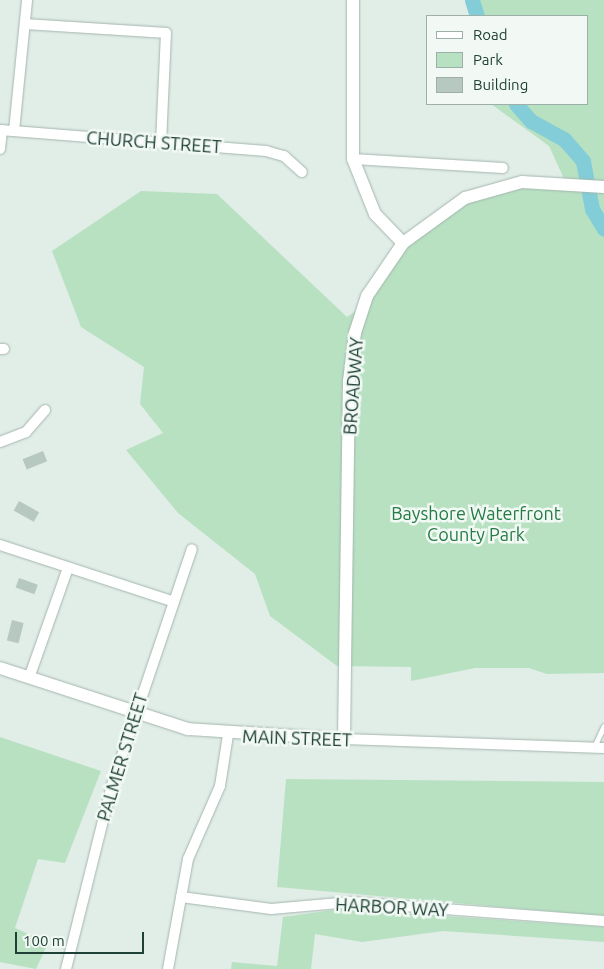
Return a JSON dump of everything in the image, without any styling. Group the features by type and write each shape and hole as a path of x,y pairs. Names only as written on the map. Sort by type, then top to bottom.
{"street":[{"path":"14,132 27,0"},
{"path":"353,0 353,159 375,214 402,243 465,198 522,182 552,182 604,187"},
{"path":"26,24 158,32 169,39 161,144"},
{"path":"0,149 1,130"},
{"name":"CHURCH STREET","path":"1,130 272,152 302,172"},
{"path":"353,159 503,168"},
{"name":"BROADWAY","path":"344,740 351,356 367,296 402,243"},
{"path":"0,442 26,432 45,410"},
{"path":"0,545 174,602"},
{"name":"PALMER STREET","path":"66,969 95,843 135,714 192,548"},
{"path":"29,678 68,568"},
{"name":"MAIN STREET","path":"0,668 135,714 228,735 599,748"},
{"path":"168,969 190,854 220,786 228,735"},
{"name":"HARBOR WAY","path":"181,897 271,909 352,902 604,921"}],"lane":[{"path":"599,748 604,726"}],"green space":[{"name":"Bayshore Waterfront County Park","path":"466,0 604,0 604,673 547,674 529,668 475,668 411,681 411,667 337,666 270,616 255,574 178,513 126,450 163,433 140,404 144,367 81,327 52,251 141,191 217,194 347,317 366,304 403,243 484,191 566,183 549,146 492,105 589,105 589,15 470,15"},
{"path":"0,737 101,771 65,863 38,859 15,928 48,943 36,969 0,962"},
{"path":"286,779 604,782 604,916 277,887"},
{"path":"341,909 604,927 604,942 443,931 362,942 315,934 311,969 231,969 232,962 277,966 283,917"}],"building":[{"path":"43,451 47,461 27,469 23,459"},
{"path":"19,501 39,512 34,522 14,511"},
{"path":"19,578 38,585 34,594 16,587"},
{"path":"12,620 24,623 19,643 7,640"}],"waterway":[{"path":"472,0 477,15"},
{"path":"517,105 531,121 564,139 583,161 592,209 604,229"}]}
